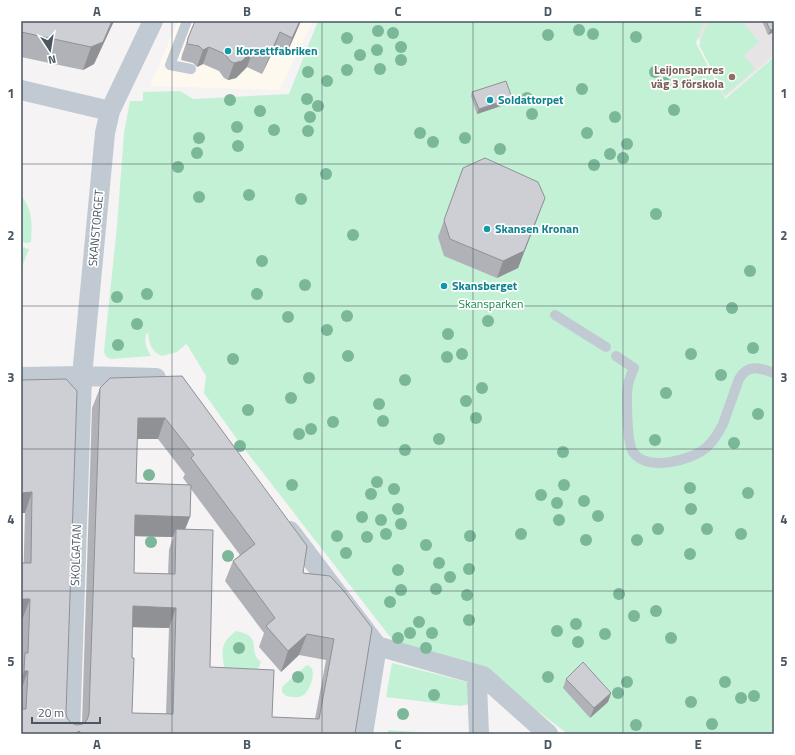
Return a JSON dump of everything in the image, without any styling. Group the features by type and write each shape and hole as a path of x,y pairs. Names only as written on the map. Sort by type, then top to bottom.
{"street":[{"name":"SKANSTORGET","path":"82,376 105,133 110,110 153,21"},
{"path":"21,90 110,110"},
{"path":"21,377 82,376 157,378 174,381"},
{"name":"SKOLGATAN","path":"70,734 82,376"},
{"path":"280,517 377,646 483,676 548,734"},
{"path":"362,734 377,646"},
{"path":"479,734 477,684 483,676"}],"lane":[{"path":"187,21 170,65 191,69"},
{"path":"555,315 606,347"},
{"path":"616,356 634,368 628,383 627,394 629,431 632,451 644,461 654,463 666,463 686,458 706,448 723,424 742,373 753,368 763,368 774,373"}],"shaded area":[{"path":"178,21 313,21 279,90 150,86"},
{"name":"Leijonsparres väg 3 förskola","path":"691,21 774,21 774,56 724,98"}],"green space":[{"name":"Skansparken","path":"318,21 704,21 696,43 725,99 774,57 774,734 568,734 477,665 394,642 239,442 204,393 206,376 186,344 177,352 162,356 155,352 151,347 148,332 145,341 151,356 111,359 105,355 104,351 117,226 124,133 130,101 143,101 143,92 180,91 193,99 289,94"},
{"name":"Leijonsparres väg 3 förskola","path":"708,21 742,21 759,42 744,55 755,69 725,95 699,45"},
{"path":"21,196 28,206 31,218 31,242 26,243 21,241"},
{"path":"21,247 29,249 21,269"},
{"path":"236,631 245,634 253,640 255,653 261,662 258,669 250,672 225,675 223,656 224,646 230,636"},
{"path":"392,663 471,683 470,704 460,706 386,697"},
{"path":"307,665 312,668 313,676 309,688 305,694 300,697 286,696 282,692 282,687"},
{"path":"388,730 445,734 388,734"}],"building":[{"path":"21,21 112,21 103,42 91,47 21,32"},
{"name":"Korsettfabriken","path":"195,21 300,21 292,38 280,32 269,57 253,50 242,61 234,63 230,61 225,54 209,47 203,50 199,46 187,44"},
{"path":"766,21 774,21 774,29 770,30"},
{"name":"Soldattorpet","path":"506,81 512,98 479,109 472,92"},
{"name":"Skansen Kronan","path":"485,158 538,182 545,198 524,251 503,261 450,239 444,220 463,168"},
{"path":"182,376 307,546 303,573 330,576 343,590 372,628 355,734 82,734 79,731 75,734 21,734 21,709 26,709 28,671 24,671 25,653 28,653 30,599 21,599 21,563 31,563 32,492 21,493 21,380 66,379 77,391 66,713 67,718 71,723 77,725 83,724 87,720 89,714 100,388 110,378","holes":["138,418 165,418 194,455 191,458 255,544 233,561 275,618 266,626 288,651 307,634 334,639 319,719 272,717 274,670 210,667 213,530 176,529 175,574 134,573 135,515 190,517 191,485 136,483","133,606 176,608 173,714 132,713 134,658 132,658"]},
{"path":"583,662 611,693 594,708 566,679"}],"place":[{"name":"Korsettfabriken","path":"228,51"},
{"name":"Leijonsparres väg 3 förskola","path":"732,77"},
{"name":"Soldattorpet","path":"490,100"},
{"name":"Skansen Kronan","path":"487,229"},
{"name":"Skansberget","path":"444,286"}]}
